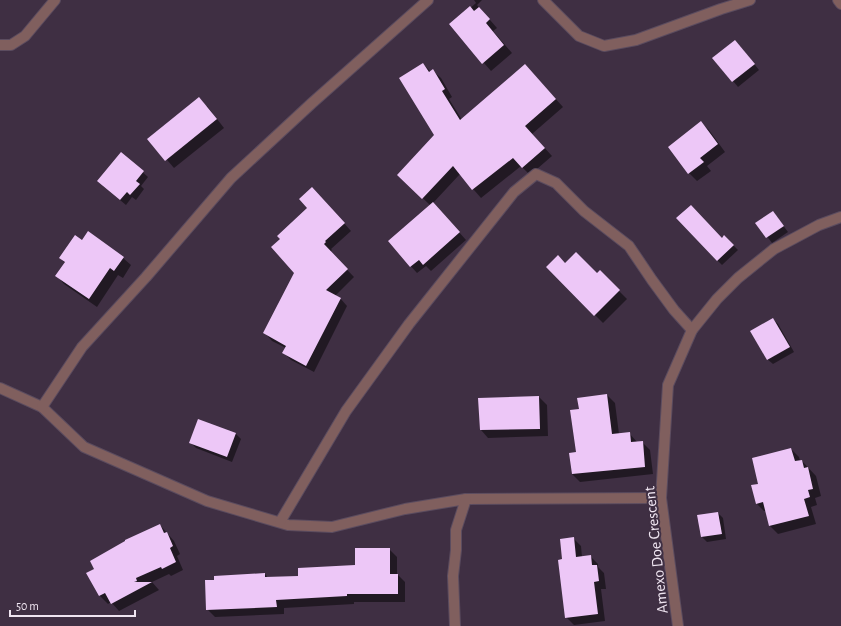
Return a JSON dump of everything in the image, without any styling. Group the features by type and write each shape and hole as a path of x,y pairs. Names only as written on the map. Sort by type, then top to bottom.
{"street":[{"path":"0,45 11,45 25,36 55,0"},
{"path":"42,407 82,347 231,178 312,103 428,0"},
{"path":"543,0 579,36 604,46 636,40 750,0"},
{"path":"838,0 841,4"},
{"path":"280,522 346,411 409,324 514,192 536,174 556,183 584,211 630,246 656,286 674,310 692,330"},
{"name":"Amexo Doe Crescent","path":"678,626 661,498 668,385 692,330 717,299 738,278 774,249 819,225 841,216"},
{"path":"0,388 42,407 84,447 207,501 288,525 332,527 405,509 466,499 661,498"},
{"path":"455,626 453,576 456,550 456,530 466,499"}],"building":[{"path":"470,6 474,11 479,7 490,19 486,23 504,45 482,64 449,24"},
{"path":"735,40 755,64 732,82 712,58"},
{"path":"423,63 429,72 433,69 445,89 442,91 460,120 525,64 556,99 525,126 545,148 522,168 513,158 472,190 453,166 422,199 397,175 434,135 399,78"},
{"path":"199,97 217,119 165,161 147,139"},
{"path":"701,121 718,144 700,158 704,162 688,174 668,147"},
{"path":"121,152 144,171 136,181 140,184 130,195 127,192 120,200 97,181"},
{"path":"312,187 345,223 325,241 326,242 324,244 348,269 326,290 341,298 306,366 282,353 286,346 263,333 294,273 271,247 280,239 277,236 307,208 299,199"},
{"path":"433,202 460,232 423,265 419,260 410,267 388,241"},
{"path":"691,205 722,238 724,235 734,245 717,261 676,218"},
{"path":"773,211 784,226 766,238 755,223"},
{"path":"88,231 124,257 114,271 110,268 89,299 55,276 65,262 59,258 75,235 82,240"},
{"path":"576,252 597,273 600,270 620,290 594,316 546,267 558,255 565,263"},
{"path":"773,318 790,347 767,360 750,331"},
{"path":"607,394 612,434 630,432 631,442 643,441 645,467 572,474 569,453 576,452 570,410 579,409 577,398"},
{"path":"539,396 540,429 480,430 478,398"},
{"path":"198,419 236,433 227,457 189,443"},
{"path":"791,448 795,461 802,460 804,468 808,467 813,489 808,490 810,497 804,499 809,516 769,526 763,502 756,504 751,485 758,484 752,458"},
{"path":"718,512 722,534 701,537 697,515"},
{"path":"160,524 164,533 167,532 173,546 170,548 176,562 162,569 161,567 136,578 137,581 134,582 152,582 111,604 105,593 99,596 86,573 94,569 90,561 125,540"},
{"path":"574,537 576,557 591,555 592,565 597,565 599,581 594,582 598,614 565,618 558,560 562,559 560,539"},
{"path":"355,548 390,548 390,574 398,574 398,594 347,594 347,596 276,600 277,607 206,610 205,580 214,580 214,576 265,573 265,577 298,576 298,568 355,565"}]}
